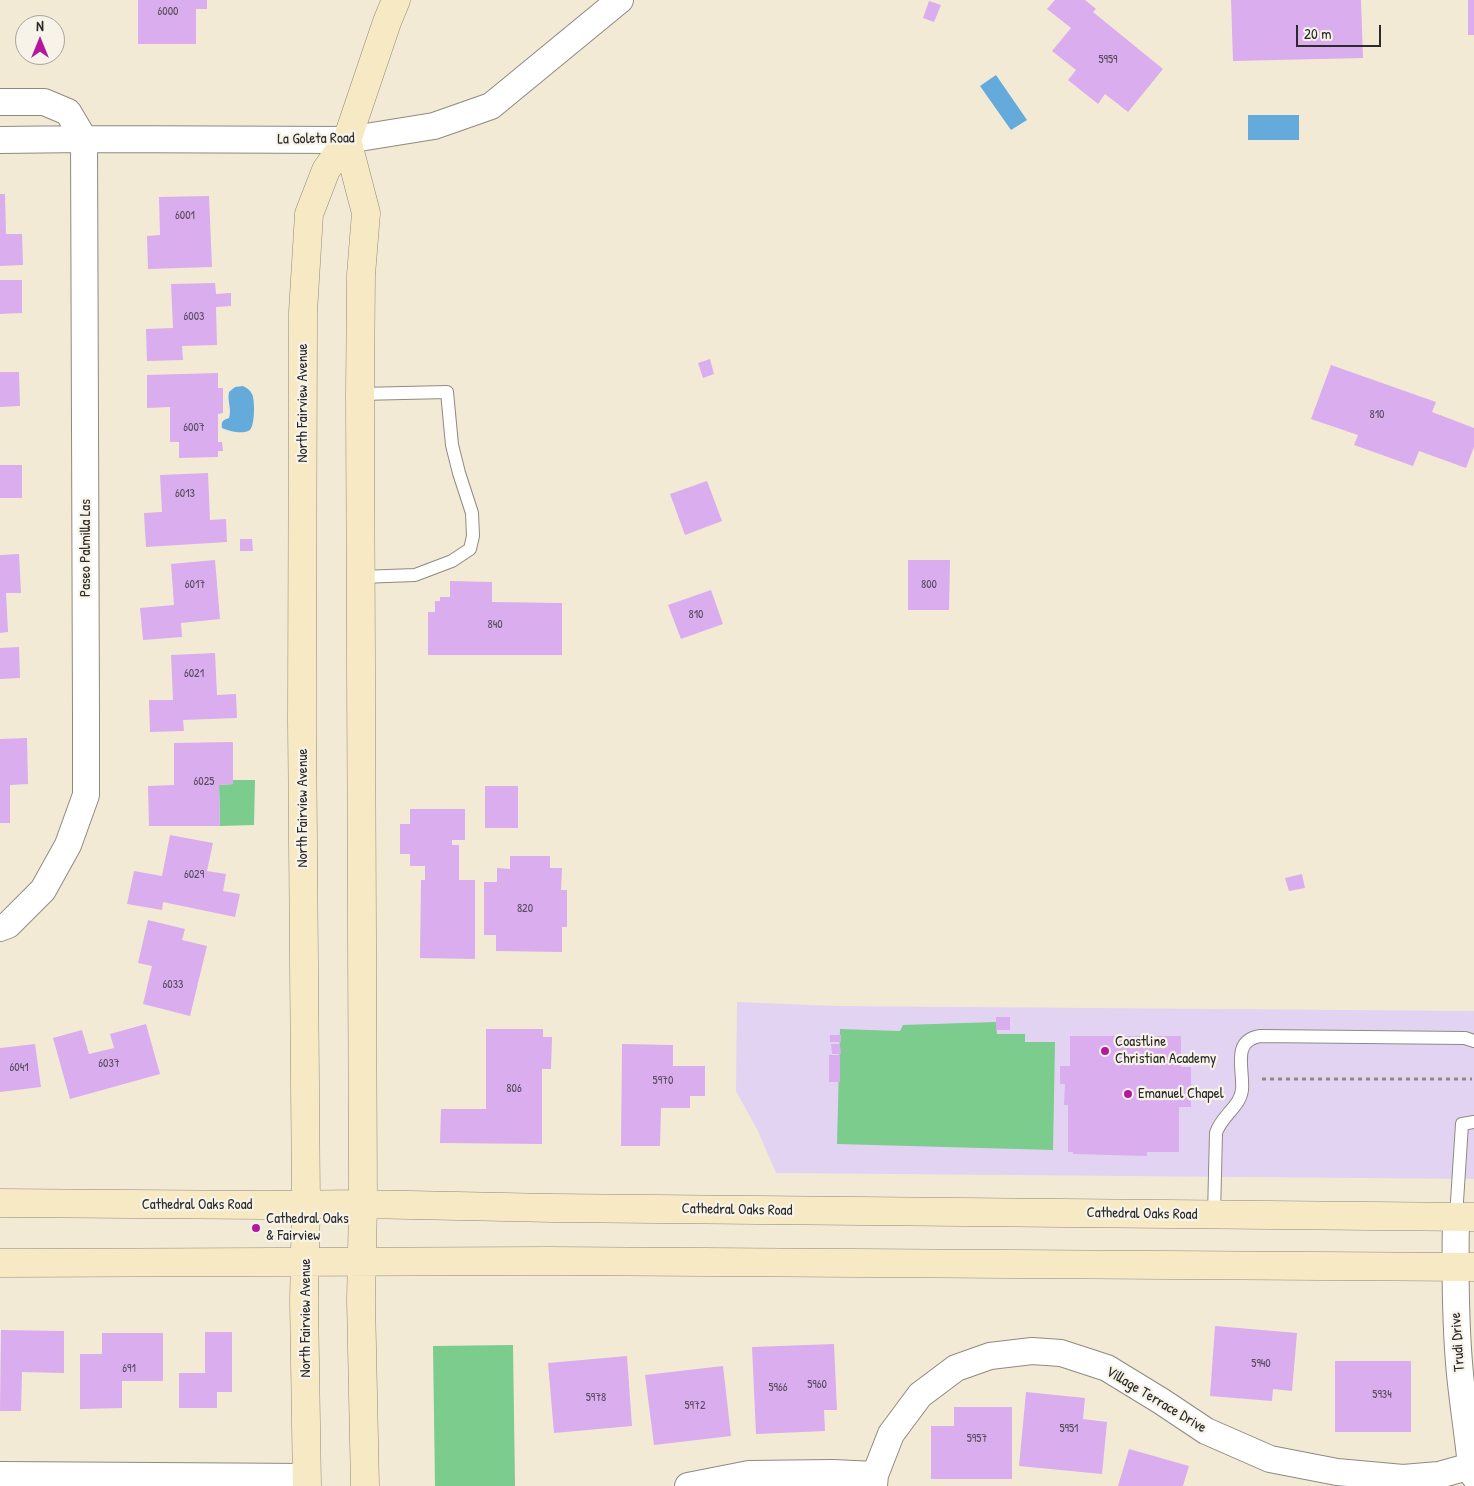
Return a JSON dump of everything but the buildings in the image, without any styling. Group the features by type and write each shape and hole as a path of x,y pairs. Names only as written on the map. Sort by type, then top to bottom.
{"main road":[{"name":"North Fairview Avenue","path":"307,1481 304,1301 306,1205 302,731 303,312 309,214 326,170 348,140 396,0"},
{"path":"348,140 366,213 361,276 360,394 363,1204 361,1301 365,1486"},
{"name":"Cathedral Oaks Road","path":"0,1203 363,1204 562,1209 1465,1217"},
{"path":"0,1263 560,1261 1464,1267"}],"street":[{"name":"La Goleta Road","path":"0,140 348,140 434,126 491,106 620,0"},
{"path":"0,102 44,102 68,112 84,139"},
{"name":"Paseo Palmilla Las","path":"0,928 8,925 43,890 68,845 86,795 84,139"},
{"name":"Trudi Drive","path":"1465,1217 1460,1377 1473,1471"},
{"name":"Village Terrace Drive","path":"874,1481 891,1434 920,1395 956,1368 990,1356 1032,1351 1061,1354 1107,1368 1206,1431 1270,1459 1337,1472 1403,1478 1473,1471"},
{"path":"688,1486 749,1474 833,1473 874,1481"},
{"path":"0,1476 307,1481"}],"lane":[{"path":"360,394 447,392 452,445 458,473 472,513 474,536 470,549 452,561 415,575 360,577"},
{"path":"1214,1215 1216,1133 1221,1122 1240,1098 1242,1090 1242,1048 1253,1037 1465,1038 1474,1041"},
{"path":"1465,1217 1458,1166 1462,1124 1474,1122"}],"path":[{"path":"1242,1080 1295,1078 1472,1079"}],"shaded area":[{"name":"Coastline Christian Academy","path":"737,1002 837,1006 1474,1011 1474,1179 776,1173 758,1131 736,1091"}],"green space":[{"path":"233,780 255,780 254,825 220,826 219,785 233,784"},
{"path":"996,1022 997,1034 1025,1034 1025,1042 1055,1042 1053,1150 837,1144 840,1029 900,1031 903,1025"},
{"path":"513,1345 515,1486 435,1486 433,1346"}],"water":[{"path":"996,75 1027,120 1011,130 980,86"},
{"path":"1248,115 1299,115 1299,140 1248,140"},
{"path":"243,386 252,394 254,401 252,427 250,430 240,432 222,428 222,422 229,418 230,415 229,392 235,387"}],"place":[{"name":"Coastline Christian Academy","path":"1105,1051"},
{"name":"Emanuel Chapel","path":"1128,1094"},
{"name":"Cathedral Oaks & Fairview","path":"256,1228"}]}
